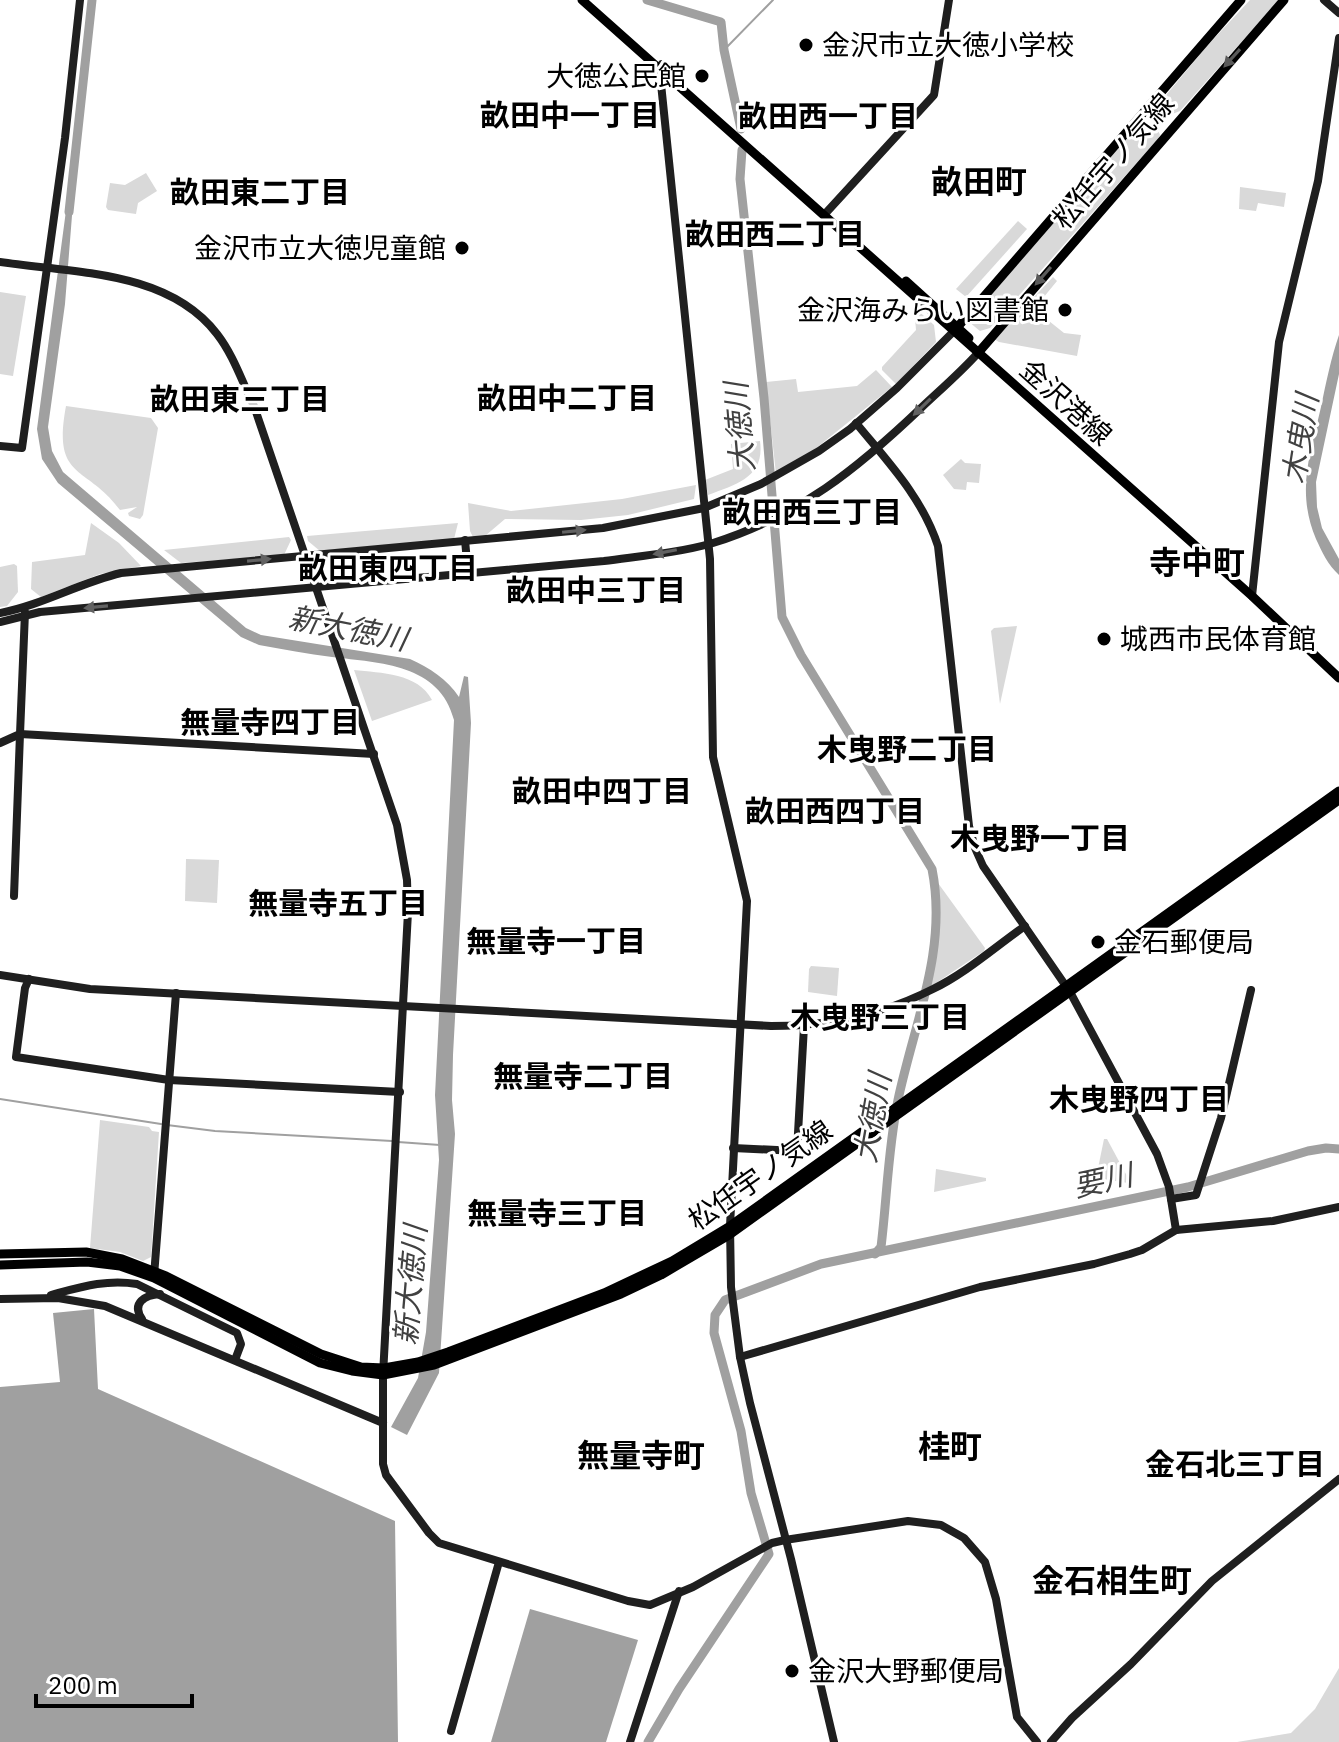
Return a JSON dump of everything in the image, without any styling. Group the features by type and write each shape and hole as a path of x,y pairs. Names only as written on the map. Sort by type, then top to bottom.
{"main road":[{"name":"金沢港線","path":"582,0 661,67"},
{"name":"金沢港線","path":"589,0 1339,671"},
{"name":"松任宇ノ気線","path":"955,330 1241,0"},
{"name":"松任宇ノ気線","path":"980,351 1284,0"},
{"name":"金沢港線","path":"1252,593 1339,678"},
{"name":"松任宇ノ気線","path":"0,1254 86,1252 122,1259 320,1363 352,1371 383,1372 448,1356 621,1294 661,1275 878,1125 1339,791"},
{"name":"松任宇ノ気線","path":"1068,989 1339,800"},
{"name":"松任宇ノ気線","path":"0,1265 104,1263 154,1274"}],"street":[{"path":"0,446 22,448 65,138 80,0"},
{"path":"825,213 934,95 949,0"},
{"path":"1324,0 1339,13"},
{"path":"1252,593 1279,342 1318,181 1339,38"},
{"path":"661,67 708,544 713,757 747,901 733,1148 731,1287 740,1357 834,1742"},
{"path":"0,262 132,282 158,290 194,310 216,333 232,357 254,406 397,825 407,880 408,912 383,1372 383,1464 386,1475 429,1533 448,1547 650,1605 693,1587 772,1543 908,1521 941,1525 964,1538 985,1562 1017,1717 1037,1742"},
{"path":"0,622 92,580 146,569 603,528 704,508 777,477 819,451 897,388 955,330"},
{"path":"0,613 40,612 490,571 642,556 708,544 767,522 822,492 878,450 980,351"},
{"path":"856,423 926,512 938,546 969,826 975,848 983,866 1068,989 1157,1154 1170,1193 1176,1230"},
{"path":"465,540 471,572"},
{"path":"14,896 24,612"},
{"path":"0,743 20,734 374,754"},
{"path":"0,975 90,989 804,1026 866,1015 935,988 1025,926"},
{"path":"29,979 25,988 16,1057 169,1080 400,1092"},
{"path":"1170,1193 1196,1195 1201,1183 1221,1118 1251,990"},
{"path":"154,1274 176,993"},
{"path":"733,1148 797,1151 804,1026"},
{"path":"740,1357 980,1287 1120,1257 1142,1250 1176,1230 1273,1221 1339,1207"},
{"path":"38,1298 106,1281 137,1284 237,1333 241,1344 235,1360"},
{"path":"145,1322 139,1316 140,1300 148,1295 161,1294"},
{"path":"0,1299 86,1301 117,1310 383,1423"},
{"path":"1051,1742 1212,1581 1339,1479"},
{"path":"451,1731 499,1562"},
{"path":"630,1742 679,1591"}],"shaded area":[{"path":"1250,0 1279,0 1180,111 1167,116 1153,115 1152,112 1207,46"},
{"path":"1137,125 1158,130 1160,135 990,328 980,331 969,322 973,316"},
{"path":"146,173 157,191 138,203 136,214 108,210 110,183 125,185"},
{"path":"1240,187 1286,193 1284,207 1258,203 1256,211 1239,209"},
{"path":"67,203 73,203 65,304 48,427 52,451 63,472 246,628 261,635 410,659 438,675 459,697 464,676 468,677 471,723 453,1055 455,1134 439,1373 407,1435 391,1427 418,1378 426,1332 439,1160 435,1095 454,720 447,701 436,687 406,670 259,645 241,637 58,483 42,459 37,429"},
{"path":"1018,221 1027,229 966,297 956,289"},
{"path":"1053,277 1057,281 1034,309 1064,333 1081,335 1077,356 994,339"},
{"path":"0,292 26,296 13,376 0,374"},
{"path":"914,307 934,325 936,342 896,384 882,367 916,330"},
{"path":"1339,335 1339,374 1316,482 1322,528 1339,559 1339,575 1328,563 1316,539 1310,522 1306,489 1313,441"},
{"path":"876,370 892,387 810,453 776,474 766,382 796,379 798,392 857,386"},
{"path":"66,406 151,418 158,428 140,519 128,513 137,507 120,510 68,460 63,430"},
{"path":"760,441 758,463 753,471 739,483 708,495 705,480 733,469 731,444"},
{"path":"961,459 965,463 981,464 979,483 967,482 966,490 954,489 943,475"},
{"path":"696,485 694,499 628,515 581,520 505,519 485,536 473,537 470,531 468,503 511,511 622,499"},
{"path":"91,523 119,543 141,566 100,574 41,597 31,589 32,562 85,555"},
{"path":"458,523 454,539 320,551 308,541 307,536"},
{"path":"289,537 291,540 284,555 181,563 164,550"},
{"path":"17,566 18,592 7,606 0,607 0,567"},
{"path":"1017,626 1000,704 991,631"},
{"path":"354,670 408,679 426,691 432,700 372,721"},
{"path":"186,859 219,860 217,903 185,901"},
{"path":"938,883 985,948 930,987 934,971"},
{"path":"811,966 839,968 837,996 808,992"},
{"path":"100,1120 149,1127 159,1132 151,1257 143,1261 120,1252 90,1248"},
{"path":"1104,1139 1107,1139 1128,1183 1096,1178"},
{"path":"936,1169 986,1178 986,1181 934,1192"},
{"path":"94,1309 98,1389 395,1521 398,1742 0,1742 0,1387 60,1382 53,1313"},
{"path":"530,1609 638,1640 606,1742 491,1742"},
{"path":"1339,1668 1339,1742 1237,1742 1291,1733 1315,1709"}],"waterway":[{"name":"新大徳川","path":"69,212 92,0"},
{"name":"大徳川","path":"647,0 721,22 741,129"},
{"path":"724,50 773,0"},
{"name":"大徳川","path":"742,150 740,179 764,398 782,617 801,655 932,869 936,899 932,957 898,1100 881,1247 875,1254"},
{"path":"0,1099 161,1124"},
{"path":"167,1125 215,1131 392,1141"},
{"path":"398,1142 440,1145"},
{"name":"大徳川","path":"648,1742 679,1689 769,1554 751,1493 741,1431 714,1333 715,1315 725,1300 821,1264 1188,1187 1308,1151 1339,1149"}],"place":[{"name":"金沢市立大徳小学校","path":"806,45"},
{"name":"大徳公民館","path":"702,76"},
{"name":"金沢市立大徳児童館","path":"462,248"},
{"name":"金沢海みらい図書館","path":"1065,310"},
{"name":"城西市民体育館","path":"1104,639"},
{"name":"金石郵便局","path":"1098,942"},
{"name":"金沢大野郵便局","path":"792,1671"}],"district":[{"name":"畝田中一丁目","path":"570,116"},
{"name":"畝田西一丁目","path":"828,117"},
{"name":"畝田町","path":"979,182"},
{"name":"畝田東二丁目","path":"260,193"},
{"name":"畝田西二丁目","path":"775,235"},
{"name":"畝田中二丁目","path":"567,399"},
{"name":"畝田東三丁目","path":"240,400"},
{"name":"畝田西三丁目","path":"812,513"},
{"name":"寺中町","path":"1197,563"},
{"name":"畝田東四丁目","path":"388,569"},
{"name":"畝田中三丁目","path":"596,591"},
{"name":"無量寺四丁目","path":"270,723"},
{"name":"木曳野二丁目","path":"907,750"},
{"name":"畝田中四丁目","path":"602,792"},
{"name":"畝田西四丁目","path":"835,812"},
{"name":"木曳野一丁目","path":"1040,839"},
{"name":"無量寺五丁目","path":"338,904"},
{"name":"無量寺一丁目","path":"556,942"},
{"name":"木曳野三丁目","path":"880,1018"},
{"name":"無量寺二丁目","path":"583,1077"},
{"name":"木曳野四丁目","path":"1139,1100"},
{"name":"無量寺三丁目","path":"557,1214"},
{"name":"桂町","path":"950,1447"},
{"name":"無量寺町","path":"641,1456"},
{"name":"金石北三丁目","path":"1235,1465"},
{"name":"金石相生町","path":"1112,1581"}],"water label":[{"name":"木曳川","path":"1301,439"},
{"name":"要川","path":"1103,1181"}]}
